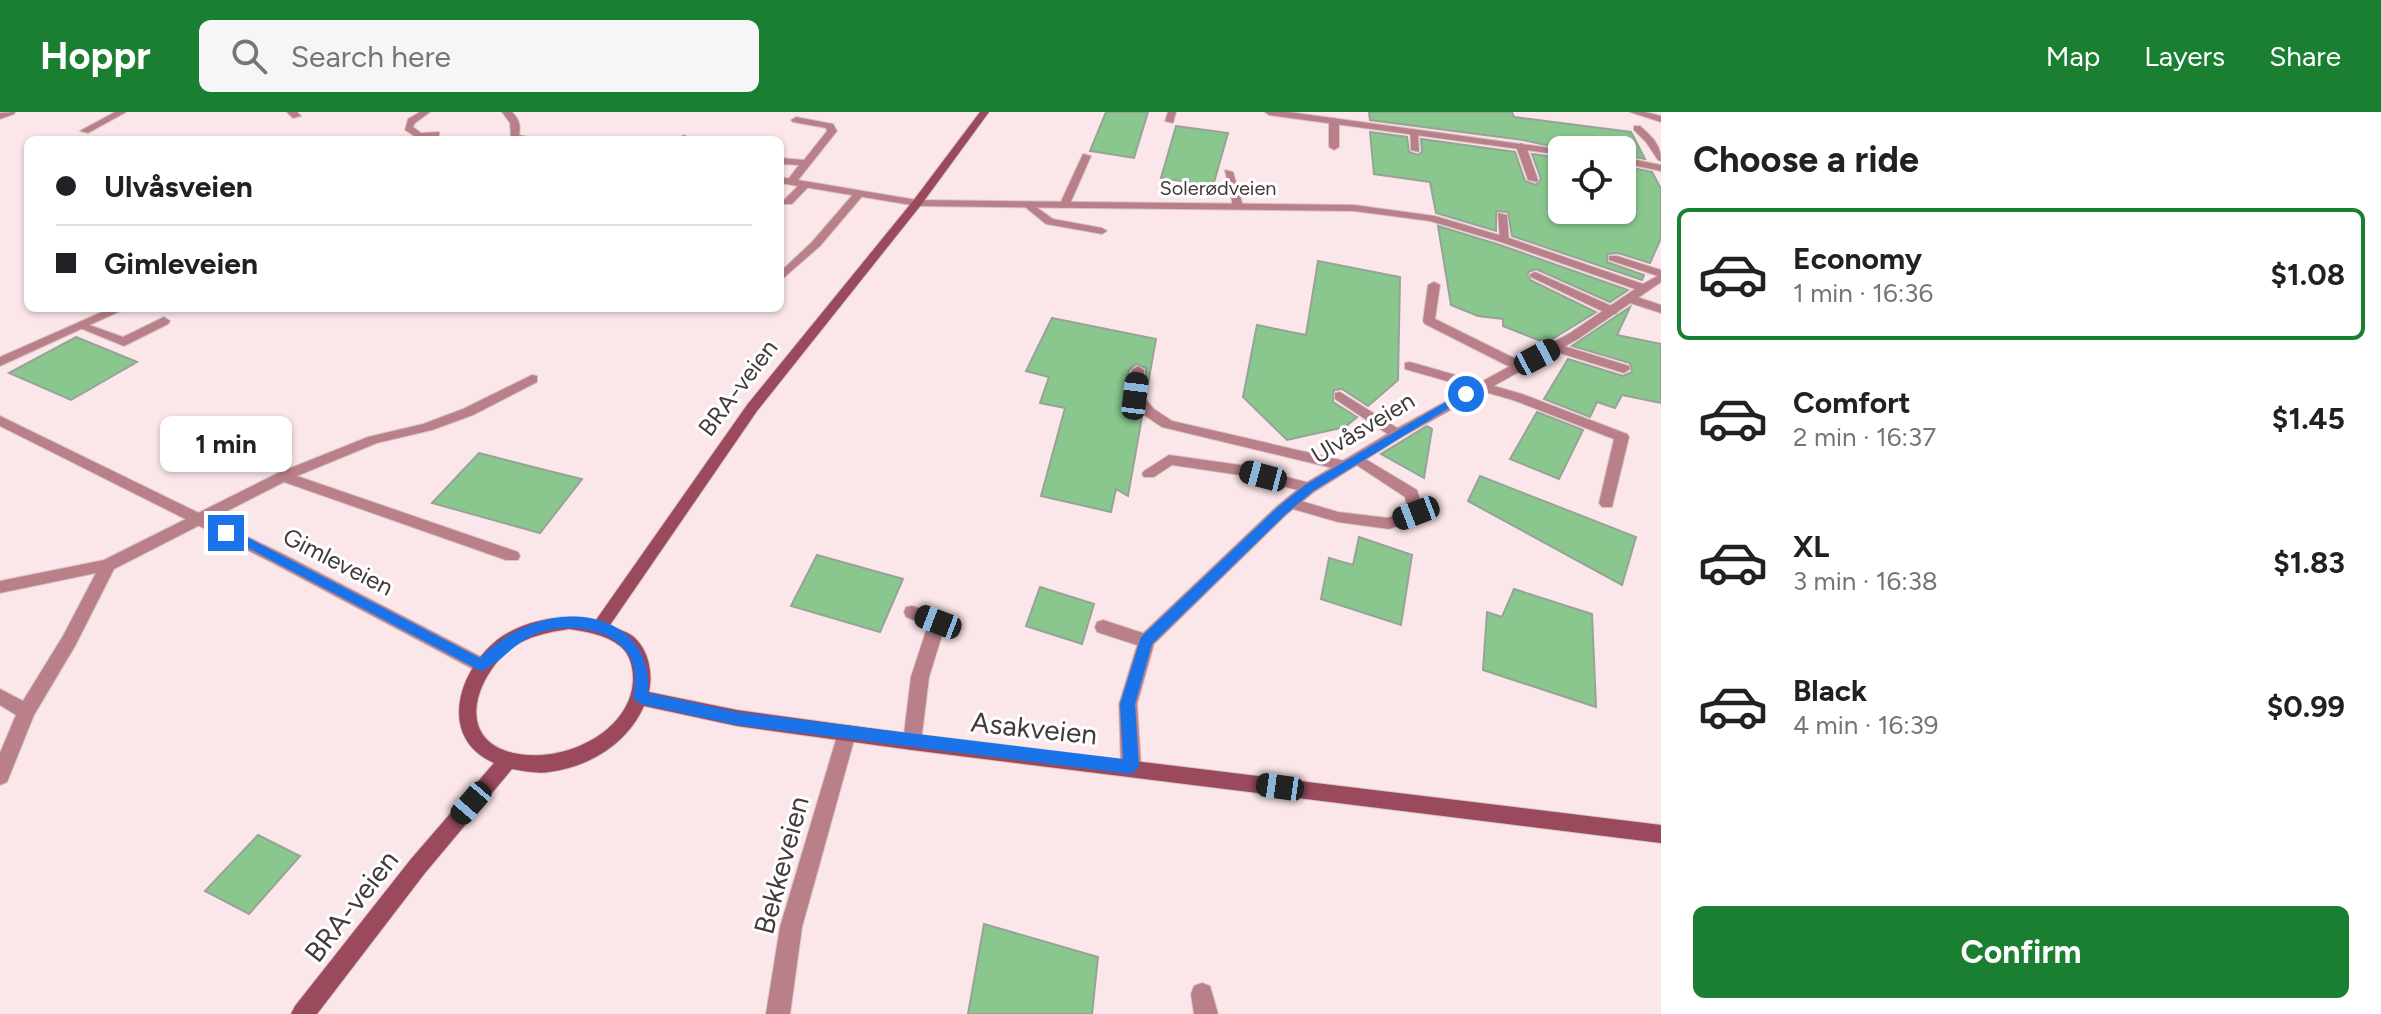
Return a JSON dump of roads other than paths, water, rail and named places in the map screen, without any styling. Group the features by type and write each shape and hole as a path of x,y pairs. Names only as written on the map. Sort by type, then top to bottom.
{"main road":[{"name":"BRA-veien","path":"600,627 752,408 917,203 985,112"},
{"path":"569,622 600,627 622,637 636,654 642,675 641,698 627,723 604,745 572,760 539,766 507,761 481,745 467,721 468,692 481,665 506,643 537,628 569,622"},
{"name":"Asakveien","path":"641,698 737,718 912,742 1661,834"},
{"name":"BRA-veien","path":"303,1014 418,866 507,761"}],"street":[{"path":"0,116 11,112"},
{"path":"85,131 122,112"},
{"path":"426,112 411,121 408,128 419,136 436,134"},
{"path":"506,112 513,117 516,126 512,136"},
{"path":"1269,112 1548,150"},
{"path":"1634,112 1661,119"},
{"path":"786,181 806,163 832,131 830,126 796,120"},
{"path":"1334,121 1334,147"},
{"path":"1637,128 1650,140 1661,158"},
{"path":"1413,132 1416,150"},
{"path":"1521,146 1533,180"},
{"path":"1064,206 1086,156"},
{"path":"784,161 806,163"},
{"path":"1636,163 1661,168"},
{"path":"1228,172 1238,206"},
{"name":"Solerødveien","path":"786,181 917,203 1354,208 1431,218 1505,240 1645,289"},
{"path":"788,202 806,184"},
{"path":"784,274 816,244 860,193"},
{"path":"1029,205 1050,222 1102,231"},
{"path":"1502,215 1505,240"},
{"path":"1613,258 1661,276"},
{"path":"1535,275 1612,311"},
{"name":"Ulvåsveien","path":"1146,641 1309,488 1397,434 1554,347 1631,299 1661,276"},
{"path":"1434,285 1429,321 1519,366"},
{"path":"1631,299 1661,309"},
{"path":"0,362 112,312"},
{"path":"81,326 124,342 164,321"},
{"path":"1554,347 1624,369"},
{"path":"1410,366 1484,385 1622,437 1607,503"},
{"path":"1138,370 1135,396 1149,412 1167,424 1351,462 1412,494 1416,513 1389,524 1338,517 1291,503"},
{"path":"0,587 108,565 283,476 373,440 427,427 468,412 532,379"},
{"path":"1340,396 1397,434"},
{"name":"Gimleveien","path":"0,420 481,665"},
{"path":"1149,474 1169,460 1240,470 1309,488"},
{"path":"283,476 512,556"},
{"path":"0,776 26,712 69,641 108,565"},
{"path":"912,612 938,622 920,677 912,742"},
{"path":"1103,627 1146,641 1128,704 1131,767"},
{"path":"0,696 26,712"},
{"name":"Bekkeveien","path":"778,1014 791,927 847,733"}]}
